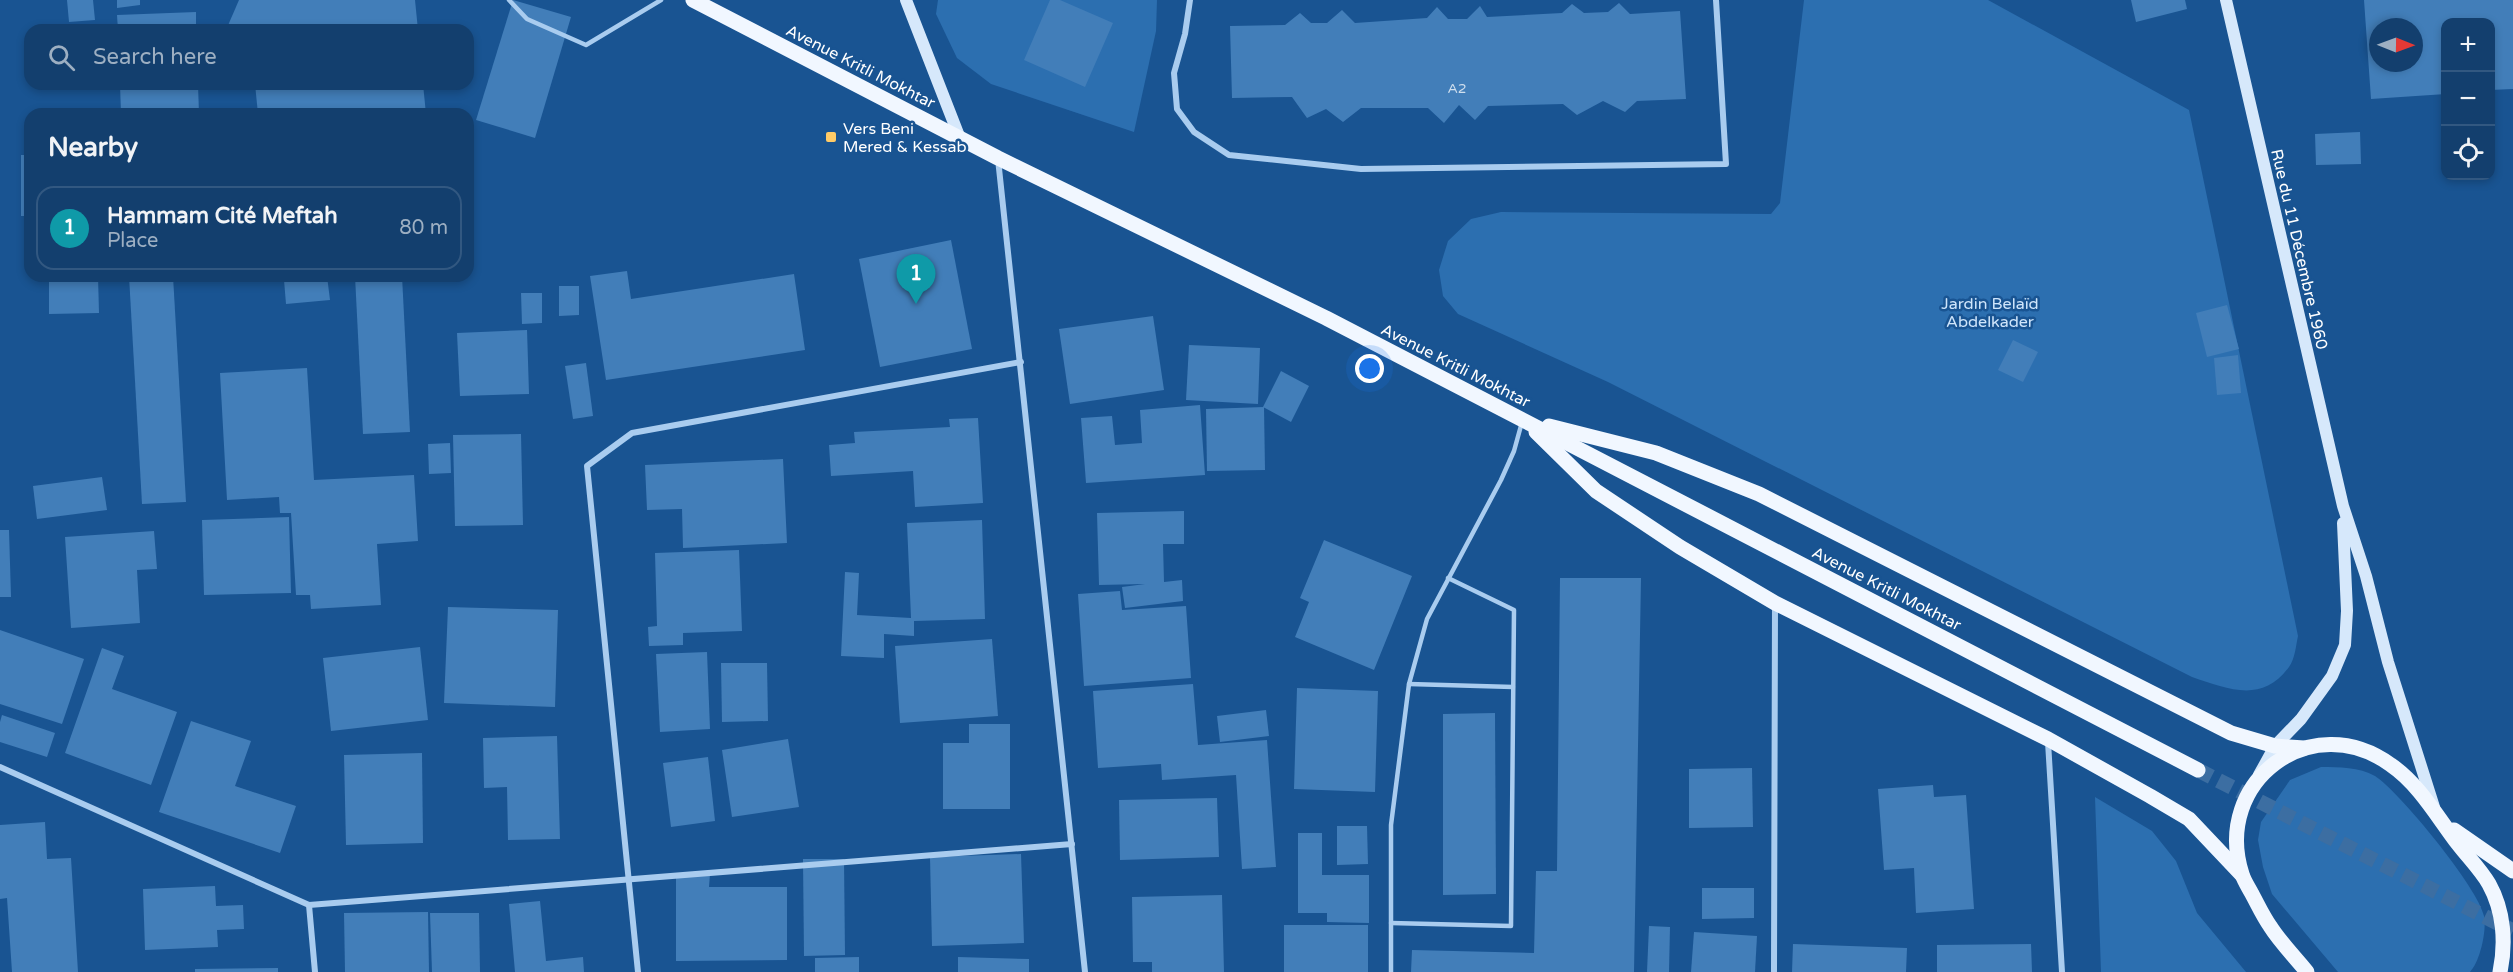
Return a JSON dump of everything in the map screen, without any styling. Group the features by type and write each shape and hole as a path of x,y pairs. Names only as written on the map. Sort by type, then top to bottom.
{"main road":[{"name":"Avenue Kritli Mokhtar","path":"693,0 998,158 1326,318 2198,770"},
{"path":"906,0 959,136"},
{"name":"Rue du 11 Décembre 1960","path":"2226,0 2343,506 2366,576 2388,662 2437,816"},
{"path":"1523,420 1596,491 1680,547 1775,603 2048,739 2189,819 2242,875 2270,926 2307,972"},
{"path":"1523,420 1656,453 1759,494 2231,733 2275,746 2304,748 2334,743 2365,749 2392,765 2414,786 2489,884 2501,918 2505,948 2500,972"},
{"name":"Rue du 11 Décembre 1960","path":"2254,783 2275,746 2301,719 2332,676 2345,645 2348,610 2343,506"},
{"path":"2242,875 2236,838 2239,811 2254,783 2276,761 2304,748"},
{"path":"2437,816 2495,861 2513,871"}],"street":[{"path":"1190,0 1185,34 1174,74 1177,109 1194,132 1229,155 1361,169 1726,164 1716,0"},
{"path":"998,158 1085,972"},
{"path":"638,972 587,466 632,434 1021,362"},
{"path":"1774,972 1775,603"},
{"path":"2048,739 2062,972"},
{"path":"0,767 309,905 1072,844"},
{"path":"309,905 315,972"}],"lane":[{"path":"509,0 527,19 586,45 661,0"},
{"path":"1391,972 1392,825 1409,684 1427,619 1501,480 1514,450 1523,420"},
{"path":"1391,923 1511,926 1514,610 1448,578"},
{"path":"1409,684 1513,687"}],"green space":[{"path":"938,0 1157,0 1156,31 1134,132 991,84 957,58 936,14"},
{"name":"Jardin Belaïd Abdelkader","path":"1804,0 1988,0 2189,110 2298,636 2291,664 2279,679 2256,690 2244,690 2219,686 2192,677 1608,382 1458,314 1443,296 1439,270 1448,241 1471,219 1501,212 1771,214 1780,203"},
{"path":"2321,767 2356,769 2375,776 2419,820 2454,864 2479,903 2484,916 2482,945 2477,961 2470,972 2338,972 2272,894 2263,867 2258,840 2261,822 2290,780"},
{"path":"2095,797 2152,831 2176,861 2197,913 2246,972 2101,972"}],"building":[{"path":"67,0 93,0 95,20 69,22"},
{"path":"117,0 140,0 140,5 117,8"},
{"path":"239,0 415,0 417,24 229,24"},
{"path":"513,0 571,17 535,138 476,120"},
{"path":"1050,0 1060,0 1113,23 1085,87 1024,60"},
{"path":"2131,0 2185,0 2187,9 2136,22"},
{"path":"2364,0 2513,0 2513,89 2495,90 2495,18 2441,18 2441,94 2371,99 2369,72 2423,72 2423,18 2369,18 2369,71"},
{"path":"1619,3 1630,14 1680,11 1686,99 1637,101 1625,112 1603,101 1577,115 1563,104 1488,106 1475,120 1459,105 1444,123 1428,108 1361,108 1343,122 1326,109 1307,118 1292,97 1232,98 1230,26 1285,25 1300,13 1311,23 1327,23 1342,10 1355,23 1427,18 1437,7 1448,19 1467,19 1480,6 1487,17 1562,13 1572,4 1584,13 1608,12"},
{"path":"196,12 196,24 118,24 117,15"},
{"path":"120,90 198,90 199,108 121,108"},
{"path":"256,90 424,90 425,108 257,108"},
{"path":"2360,132 2361,164 2316,165 2315,134"},
{"path":"21,155 24,155 24,216 21,216"},
{"path":"951,240 972,349 880,367 859,259"},
{"path":"627,271 631,299 794,274 805,350 606,380 590,276"},
{"path":"49,282 98,282 99,313 49,314"},
{"path":"129,282 173,282 186,502 142,504"},
{"path":"284,282 328,282 330,300 286,304"},
{"path":"355,282 402,282 410,432 363,434"},
{"path":"559,286 579,286 579,315 559,316"},
{"path":"521,293 542,293 542,323 522,324"},
{"path":"2227,305 2239,349 2207,357 2196,313"},
{"path":"1153,316 1164,390 1070,404 1059,329"},
{"path":"527,330 529,394 460,396 457,333"},
{"path":"2013,340 2038,352 2023,382 1998,370"},
{"path":"1189,345 1260,348 1258,404 1186,400"},
{"path":"2238,355 2241,393 2217,395 2214,358"},
{"path":"586,363 593,416 573,419 565,366"},
{"path":"307,368 314,480 414,475 418,541 377,544 381,605 311,609 310,595 296,595 291,513 280,513 279,497 227,500 220,373"},
{"path":"1281,371 1309,386 1291,422 1263,407"},
{"path":"1200,405 1205,475 1086,483 1081,418 1112,416 1115,445 1142,443 1140,410"},
{"path":"1264,407 1265,470 1207,471 1206,409"},
{"path":"978,418 983,503 915,507 913,471 831,476 829,445 855,443 854,432 950,427 949,419"},
{"path":"521,434 523,525 455,526 453,435"},
{"path":"450,443 451,473 429,474 428,444"},
{"path":"783,459 787,543 683,548 682,509 647,510 645,465"},
{"path":"102,477 107,510 37,519 33,486"},
{"path":"1184,511 1184,544 1163,544 1164,582 1182,580 1183,601 1125,608 1122,587 1145,584 1099,585 1097,513"},
{"path":"289,517 291,593 204,595 202,520"},
{"path":"982,520 985,619 914,621 914,636 884,634 884,658 841,656 845,572 859,573 857,615 911,618 907,523"},
{"path":"0,530 9,530 11,597 0,597"},
{"path":"154,531 157,569 137,570 140,623 71,628 65,537"},
{"path":"1324,540 1412,576 1374,670 1295,637 1309,602 1300,598"},
{"path":"739,550 742,631 683,633 683,645 649,646 648,627 657,626 655,553"},
{"path":"1560,578 1641,578 1634,972 1411,972 1412,950 1534,953 1536,871 1557,871"},
{"path":"1120,591 1122,610 1186,606 1191,678 1084,686 1078,594"},
{"path":"448,607 558,610 555,707 444,703"},
{"path":"0,630 84,659 62,724 0,704"},
{"path":"992,639 998,716 900,723 895,646"},
{"path":"420,647 428,720 331,731 323,658"},
{"path":"102,648 124,656 112,689 177,712 151,785 65,753"},
{"path":"707,652 710,729 660,732 656,654"},
{"path":"721,663 767,663 768,721 722,722"},
{"path":"1193,684 1198,745 1267,740 1276,867 1242,869 1236,775 1162,780 1161,764 1098,768 1093,691"},
{"path":"1297,688 1378,691 1375,792 1294,789"},
{"path":"1266,710 1269,736 1220,742 1217,716"},
{"path":"1495,713 1496,894 1443,895 1443,714"},
{"path":"2,715 55,733 47,757 0,742"},
{"path":"191,721 251,741 235,786 296,806 280,853 159,812"},
{"path":"969,724 1010,724 1010,809 943,809 943,743 969,743"},
{"path":"557,736 560,839 508,840 507,787 484,788 483,738"},
{"path":"788,739 799,807 732,817 722,750"},
{"path":"422,753 423,843 346,845 344,755"},
{"path":"708,757 715,821 671,827 663,763"},
{"path":"1752,768 1753,827 1689,828 1689,769"},
{"path":"1933,785 1934,797 1966,795 1974,909 1916,913 1914,868 1884,870 1878,789"},
{"path":"1217,798 1219,857 1120,860 1119,800"},
{"path":"45,822 47,859 71,858 78,972 12,972 7,898 0,899 0,825"},
{"path":"1337,826 1367,826 1368,864 1337,865"},
{"path":"1298,833 1322,833 1322,875 1369,875 1369,923 1327,922 1327,913 1298,913"},
{"path":"1021,854 1024,943 932,946 930,857"},
{"path":"803,859 844,859 845,955 804,956"},
{"path":"676,874 710,874 709,887 787,887 787,960 676,961"},
{"path":"215,886 216,906 243,905 244,929 217,930 218,947 145,950 143,889"},
{"path":"1702,888 1754,888 1754,918 1702,919"},
{"path":"1222,895 1224,972 1152,972 1152,962 1133,962 1132,897"},
{"path":"540,901 546,961 583,957 584,972 515,972 509,904"},
{"path":"428,912 429,972 345,972 344,913"},
{"path":"430,913 479,913 480,972 432,972"},
{"path":"1284,925 1368,925 1368,972 1284,972"},
{"path":"1649,926 1670,927 1669,972 1647,972"},
{"path":"1694,932 1757,936 1755,972 1691,972"},
{"path":"1793,944 1907,948 1906,972 1792,972"},
{"path":"2031,944 2032,972 1937,972 1937,945"},
{"path":"859,957 859,972 815,972 815,958"},
{"path":"958,957 1029,959 1029,972 958,972"},
{"path":"278,968 278,972 195,972 195,969"}],"tunnel":[{"path":"2198,770 2513,931"}],"place":[{"name":"Vers Beni Mered & Kessab","path":"831,137"},
{"name":"Hammam Cité Meftah","path":"916,304"}]}
